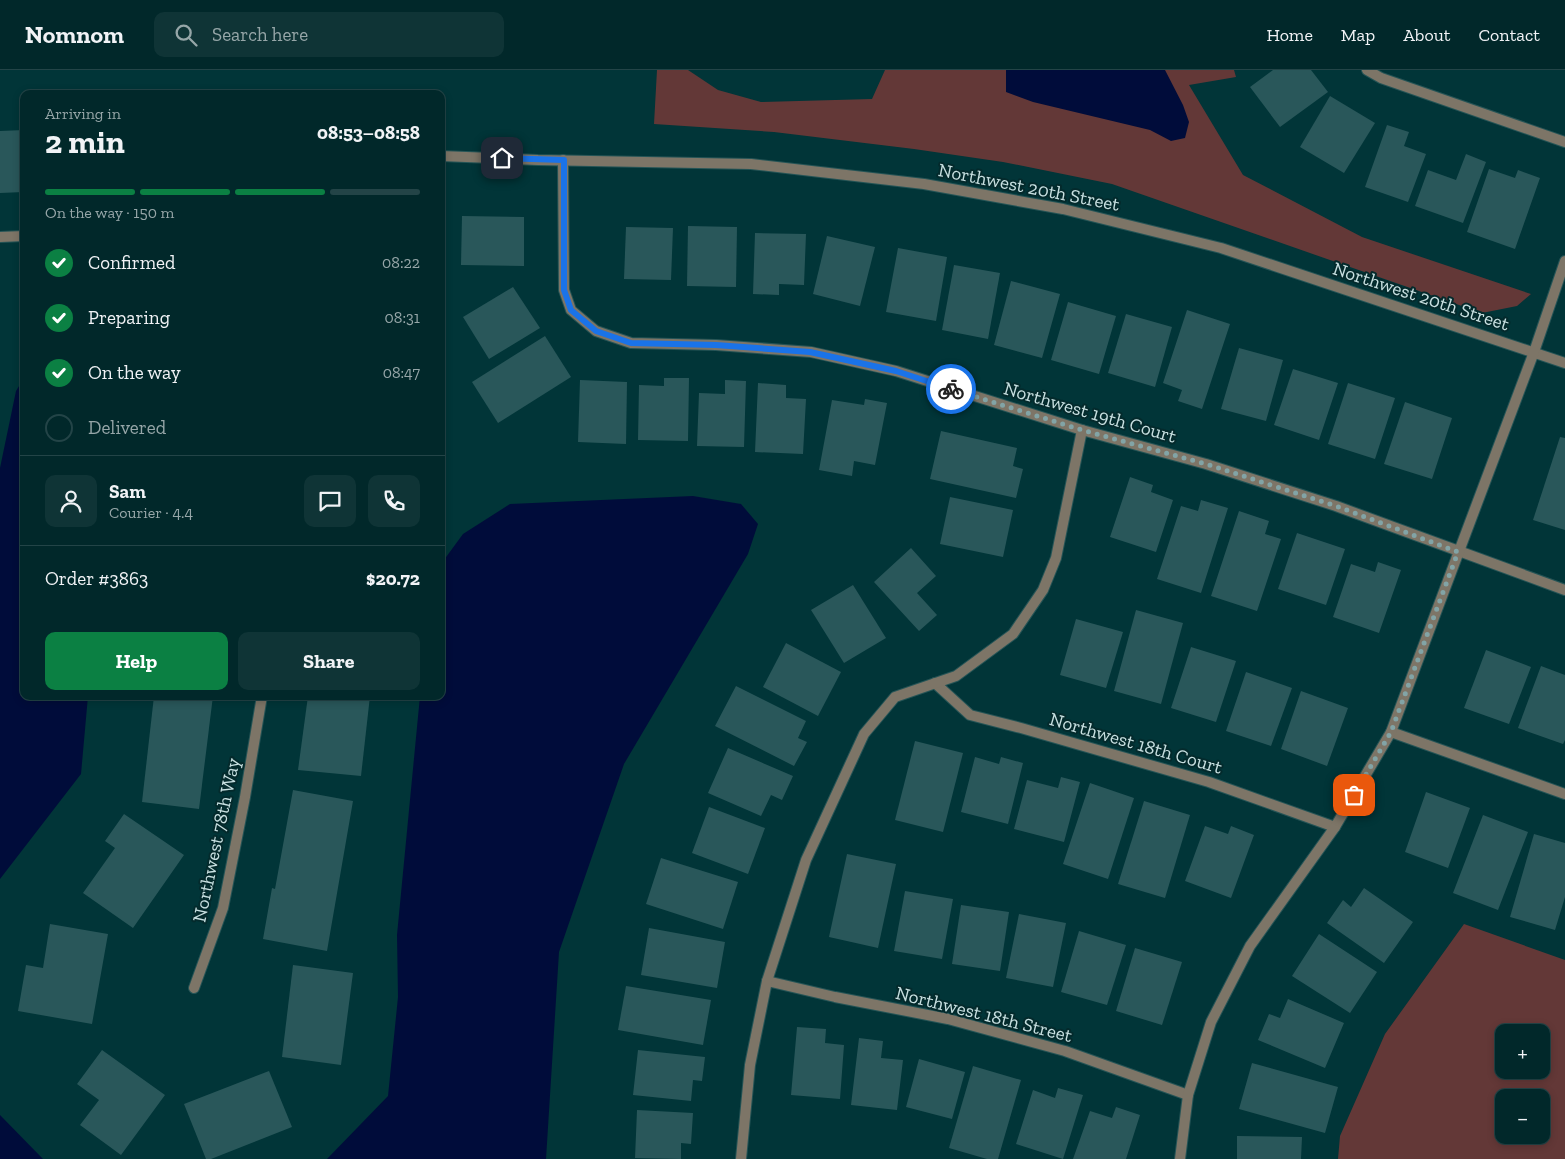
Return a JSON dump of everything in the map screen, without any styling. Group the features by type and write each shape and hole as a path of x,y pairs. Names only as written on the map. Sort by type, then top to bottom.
{"street":[{"path":"1367,70 1381,78 1565,142"},
{"name":"Northwest 20th Street","path":"445,156 751,164 924,184 1063,210 1221,248 1565,363"},
{"name":"Northwest 20th Street","path":"445,159 466,156"},
{"name":"Northwest 19th Court","path":"564,160 564,290 571,310 596,331 631,343 716,345 810,352 896,371 1082,430 1215,467 1336,506 1565,590"},
{"path":"0,237 20,236"},
{"path":"1180,1159 1188,1094 1211,1022 1250,946 1335,827 1391,732 1534,352 1565,261"},
{"path":"741,1159 750,1064 767,981 806,860 864,734 895,696 956,676 1013,634 1043,590 1056,558 1082,430"},
{"name":"Northwest 18th Court","path":"935,683 970,715 1209,782 1335,827"},
{"name":"Northwest 78th Way","path":"194,988 223,908 245,797 261,700"},
{"path":"1391,732 1565,794"},
{"name":"Northwest 18th Street","path":"767,981 958,1022 1065,1051 1188,1094"}],"shaded area":[{"path":"657,70 688,70 718,90 761,102 872,99 885,70 1234,70 1236,77 1189,85 1243,175 1362,237 1531,294 1517,306 1482,313 1112,184 1003,162 774,132 654,124"},
{"path":"1006,70 1165,70 1183,105 1189,122 1185,138 1171,141 1150,130 1033,102 1006,92"},
{"path":"20,384 20,700 88,700 81,774 0,879 0,468 16,391"},
{"path":"693,496 741,504 758,524 748,554 624,764 559,952 546,1159 327,1159 388,1096 398,997 397,935 420,700 445,700 445,559 463,534 510,504"},
{"path":"1464,924 1565,960 1565,1159 1338,1159 1340,1136 1385,1034"},
{"path":"0,1115 43,1159 0,1159"}],"building":[{"path":"1273,70 1311,70 1328,92 1280,127 1250,87"},
{"path":"1330,96 1375,123 1344,173 1300,147"},
{"path":"1387,125 1409,132 1404,146 1426,154 1408,202 1365,187"},
{"path":"20,130 20,192 0,193 0,131"},
{"path":"1466,154 1486,162 1463,223 1415,206 1428,170 1456,180"},
{"path":"1489,169 1515,178 1518,170 1540,178 1515,249 1467,232"},
{"path":"462,216 524,217 524,266 461,265"},
{"path":"688,226 737,227 736,287 687,286"},
{"path":"626,227 673,228 671,280 624,279"},
{"path":"755,233 806,234 804,285 779,284 779,295 753,294"},
{"path":"827,236 875,247 860,306 813,294"},
{"path":"898,248 947,257 936,321 886,312"},
{"path":"954,265 1000,273 988,339 942,330"},
{"path":"1011,281 1060,294 1042,358 994,345"},
{"path":"513,287 540,328 489,359 463,317"},
{"path":"1068,302 1116,316 1099,374 1051,360"},
{"path":"1187,310 1230,324 1202,409 1178,401 1182,390 1163,383"},
{"path":"1126,314 1172,327 1155,387 1108,373"},
{"path":"545,336 571,377 498,423 472,382"},
{"path":"1239,348 1283,360 1266,421 1221,409"},
{"path":"1293,369 1338,383 1319,440 1274,425"},
{"path":"664,378 689,378 688,441 638,440 639,385 664,386"},
{"path":"580,380 627,382 626,444 578,442"},
{"path":"725,380 746,381 744,447 697,446 699,393 725,394"},
{"path":"758,383 786,385 786,398 806,399 803,454 755,452"},
{"path":"1348,383 1395,398 1375,459 1328,444"},
{"path":"865,399 887,403 875,465 854,461 852,476 819,470 832,400 864,405"},
{"path":"1405,402 1452,418 1432,479 1384,464"},
{"path":"941,431 1017,448 1013,466 1023,469 1016,498 930,479"},
{"path":"1560,437 1565,438 1565,530 1533,520"},
{"path":"1130,477 1153,485 1151,492 1173,500 1156,552 1110,537"},
{"path":"950,497 1013,510 1003,557 940,544"},
{"path":"1201,500 1228,508 1201,593 1157,579 1181,506 1198,511"},
{"path":"1239,511 1269,521 1265,534 1281,539 1257,611 1211,596"},
{"path":"1297,533 1345,549 1326,605 1278,589"},
{"path":"911,548 936,576 917,593 937,615 919,631 874,582"},
{"path":"1378,562 1401,570 1379,633 1333,617 1351,564 1375,572"},
{"path":"853,585 886,638 844,663 811,610"},
{"path":"1136,610 1183,623 1161,704 1114,691"},
{"path":"1076,619 1123,632 1106,688 1060,675"},
{"path":"786,643 841,672 818,716 763,687"},
{"path":"1191,647 1236,661 1216,722 1171,708"},
{"path":"1486,650 1531,667 1509,724 1464,708"},
{"path":"1541,666 1565,675 1565,740 1563,744 1518,728"},
{"path":"1246,672 1292,688 1271,746 1226,731"},
{"path":"736,686 806,721 798,738 807,742 794,766 715,726"},
{"path":"1301,691 1348,708 1327,766 1281,749"},
{"path":"154,700 213,700 199,809 142,802"},
{"path":"307,700 370,700 361,776 298,770"},
{"path":"915,741 963,753 943,832 895,820"},
{"path":"728,748 793,776 782,800 771,795 761,816 708,793"},
{"path":"975,757 999,764 1001,757 1023,763 1008,824 961,812"},
{"path":"1061,777 1080,782 1064,842 1014,829 1027,780 1058,788"},
{"path":"1090,783 1134,798 1108,879 1063,864"},
{"path":"293,790 353,801 327,951 263,939 272,888 275,889"},
{"path":"1426,792 1470,808 1448,868 1405,852"},
{"path":"1144,801 1190,815 1165,898 1118,884"},
{"path":"709,807 765,828 748,874 692,853"},
{"path":"124,814 184,855 133,928 83,893 115,848 105,841"},
{"path":"1483,815 1528,832 1498,910 1453,893"},
{"path":"1205,826 1228,834 1231,826 1254,835 1231,898 1185,881"},
{"path":"1534,834 1565,843 1565,897 1555,930 1510,917"},
{"path":"847,854 896,864 878,948 829,937"},
{"path":"661,858 738,882 723,929 646,904"},
{"path":"1364,888 1413,922 1384,963 1327,923 1343,900 1351,907"},
{"path":"905,891 953,899 942,959 894,951"},
{"path":"961,905 1009,912 1000,971 952,964"},
{"path":"1019,914 1066,923 1053,987 1006,978"},
{"path":"50,924 108,934 92,1024 18,1011 26,965 43,968"},
{"path":"649,928 725,942 717,988 641,975"},
{"path":"1079,931 1126,945 1107,1005 1061,992"},
{"path":"1319,934 1377,972 1350,1013 1292,976"},
{"path":"1135,948 1182,962 1162,1025 1116,1011"},
{"path":"293,965 353,973 341,1065 282,1057"},
{"path":"626,986 711,1000 703,1045 618,1030"},
{"path":"1288,999 1344,1023 1325,1068 1258,1040 1269,1014 1280,1018"},
{"path":"797,1027 826,1029 825,1043 844,1045 840,1099 791,1095"},
{"path":"859,1038 883,1041 881,1058 903,1060 897,1110 851,1105"},
{"path":"102,1050 165,1095 121,1155 80,1125 99,1100 77,1084"},
{"path":"638,1050 705,1057 702,1081 693,1080 691,1101 633,1095"},
{"path":"919,1059 965,1072 952,1119 906,1107"},
{"path":"1252,1063 1338,1087 1325,1133 1239,1109"},
{"path":"973,1066 1021,1080 998,1159 987,1159 949,1148"},
{"path":"269,1071 292,1127 211,1159 206,1159 184,1104"},
{"path":"1058,1088 1083,1095 1063,1159 1016,1144 1033,1090 1055,1098"},
{"path":"1116,1107 1140,1115 1126,1159 1073,1159 1090,1111 1112,1118"},
{"path":"637,1110 693,1113 691,1144 681,1143 681,1159 635,1158"},
{"path":"1237,1136 1302,1137 1301,1159 1237,1159"}],"way so far":[{"path":"951,389 1082,430 1206,464 1336,506 1458,552 1391,732 1354,795"}],"route":[{"path":"502,158 564,160 564,290 571,310 596,331 631,343 716,345 810,352 896,371 951,389"}]}
